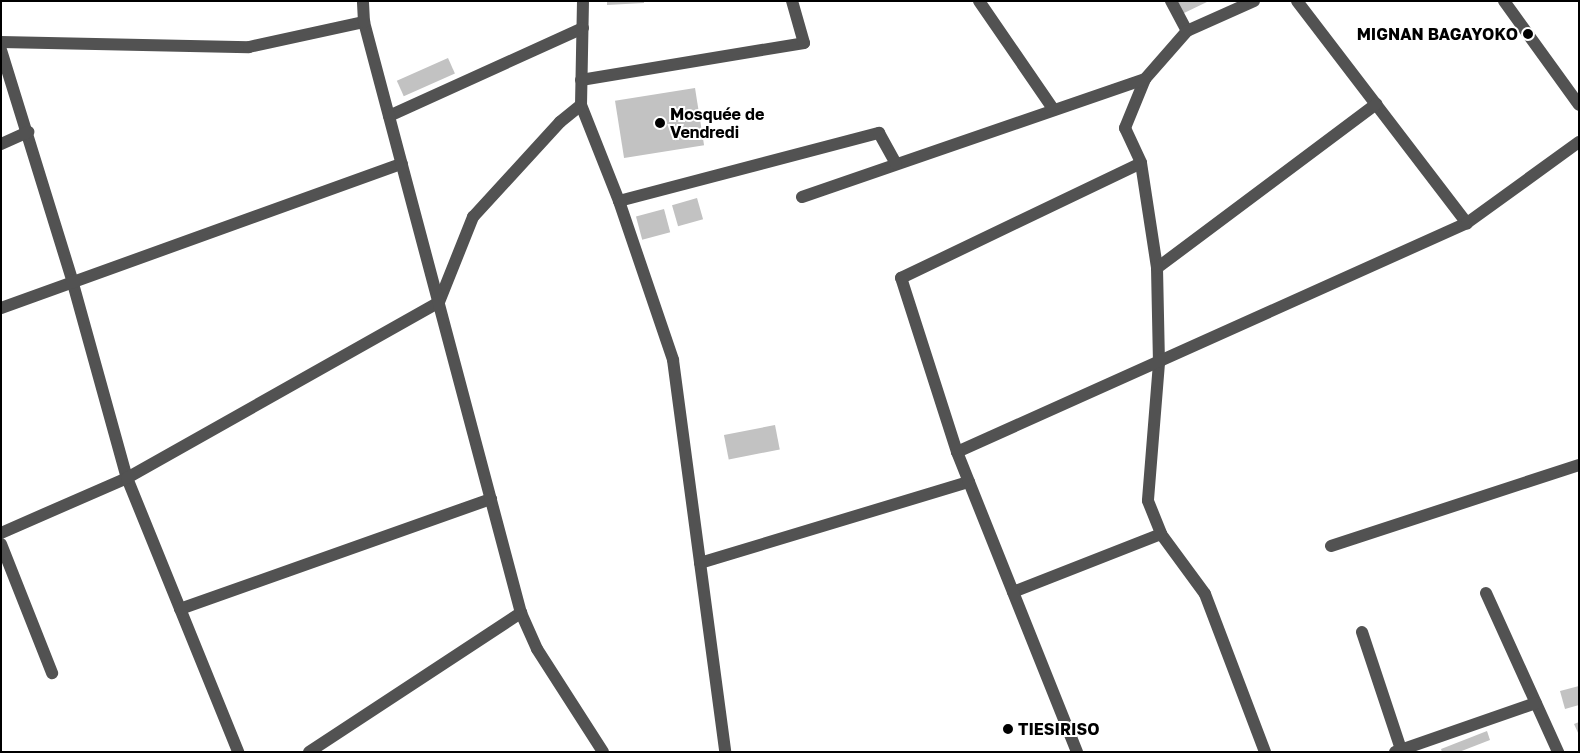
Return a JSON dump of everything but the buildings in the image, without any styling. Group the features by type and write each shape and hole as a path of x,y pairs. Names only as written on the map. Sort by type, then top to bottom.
{"street":[{"path":"363,1 364,22 521,613 537,649 603,752"},
{"path":"583,1 581,105 619,201 674,360 725,752"},
{"path":"582,80 804,43 792,1"},
{"path":"979,1 1054,110"},
{"path":"1171,1 1187,31"},
{"path":"1254,1 1187,31 1145,79 1125,128 1134,140 1141,163 1157,268 1159,364 1148,501 1161,534 1204,594 1265,752"},
{"path":"1298,1 1467,223"},
{"path":"1504,1 1579,105"},
{"path":"1,42 249,47 364,22"},
{"path":"389,116 583,28"},
{"path":"1,50 28,132 72,280 127,478 238,752"},
{"path":"802,197 1145,79"},
{"path":"1157,268 1376,104"},
{"path":"1,533 127,478 439,302 474,217 560,122 581,105"},
{"path":"1,144 28,132"},
{"path":"619,201 879,134 896,164"},
{"path":"958,452 1159,364 1467,223 1579,142"},
{"path":"1076,752 969,482 901,278 1141,163"},
{"path":"1,308 72,280 402,164"},
{"path":"1331,546 1579,465"},
{"path":"700,563 969,482"},
{"path":"180,609 491,500"},
{"path":"1013,592 1161,534"},
{"path":"1,544 52,673"},
{"path":"1486,593 1558,752"},
{"path":"309,752 521,613"},
{"path":"1362,632 1400,751 1536,703"}],"place":[{"name":"MIGNAN BAGAYOKO","path":"1528,34"},
{"name":"Mosquée de Vendredi","path":"660,123"},
{"name":"TIESIRISO","path":"1008,729"}]}
